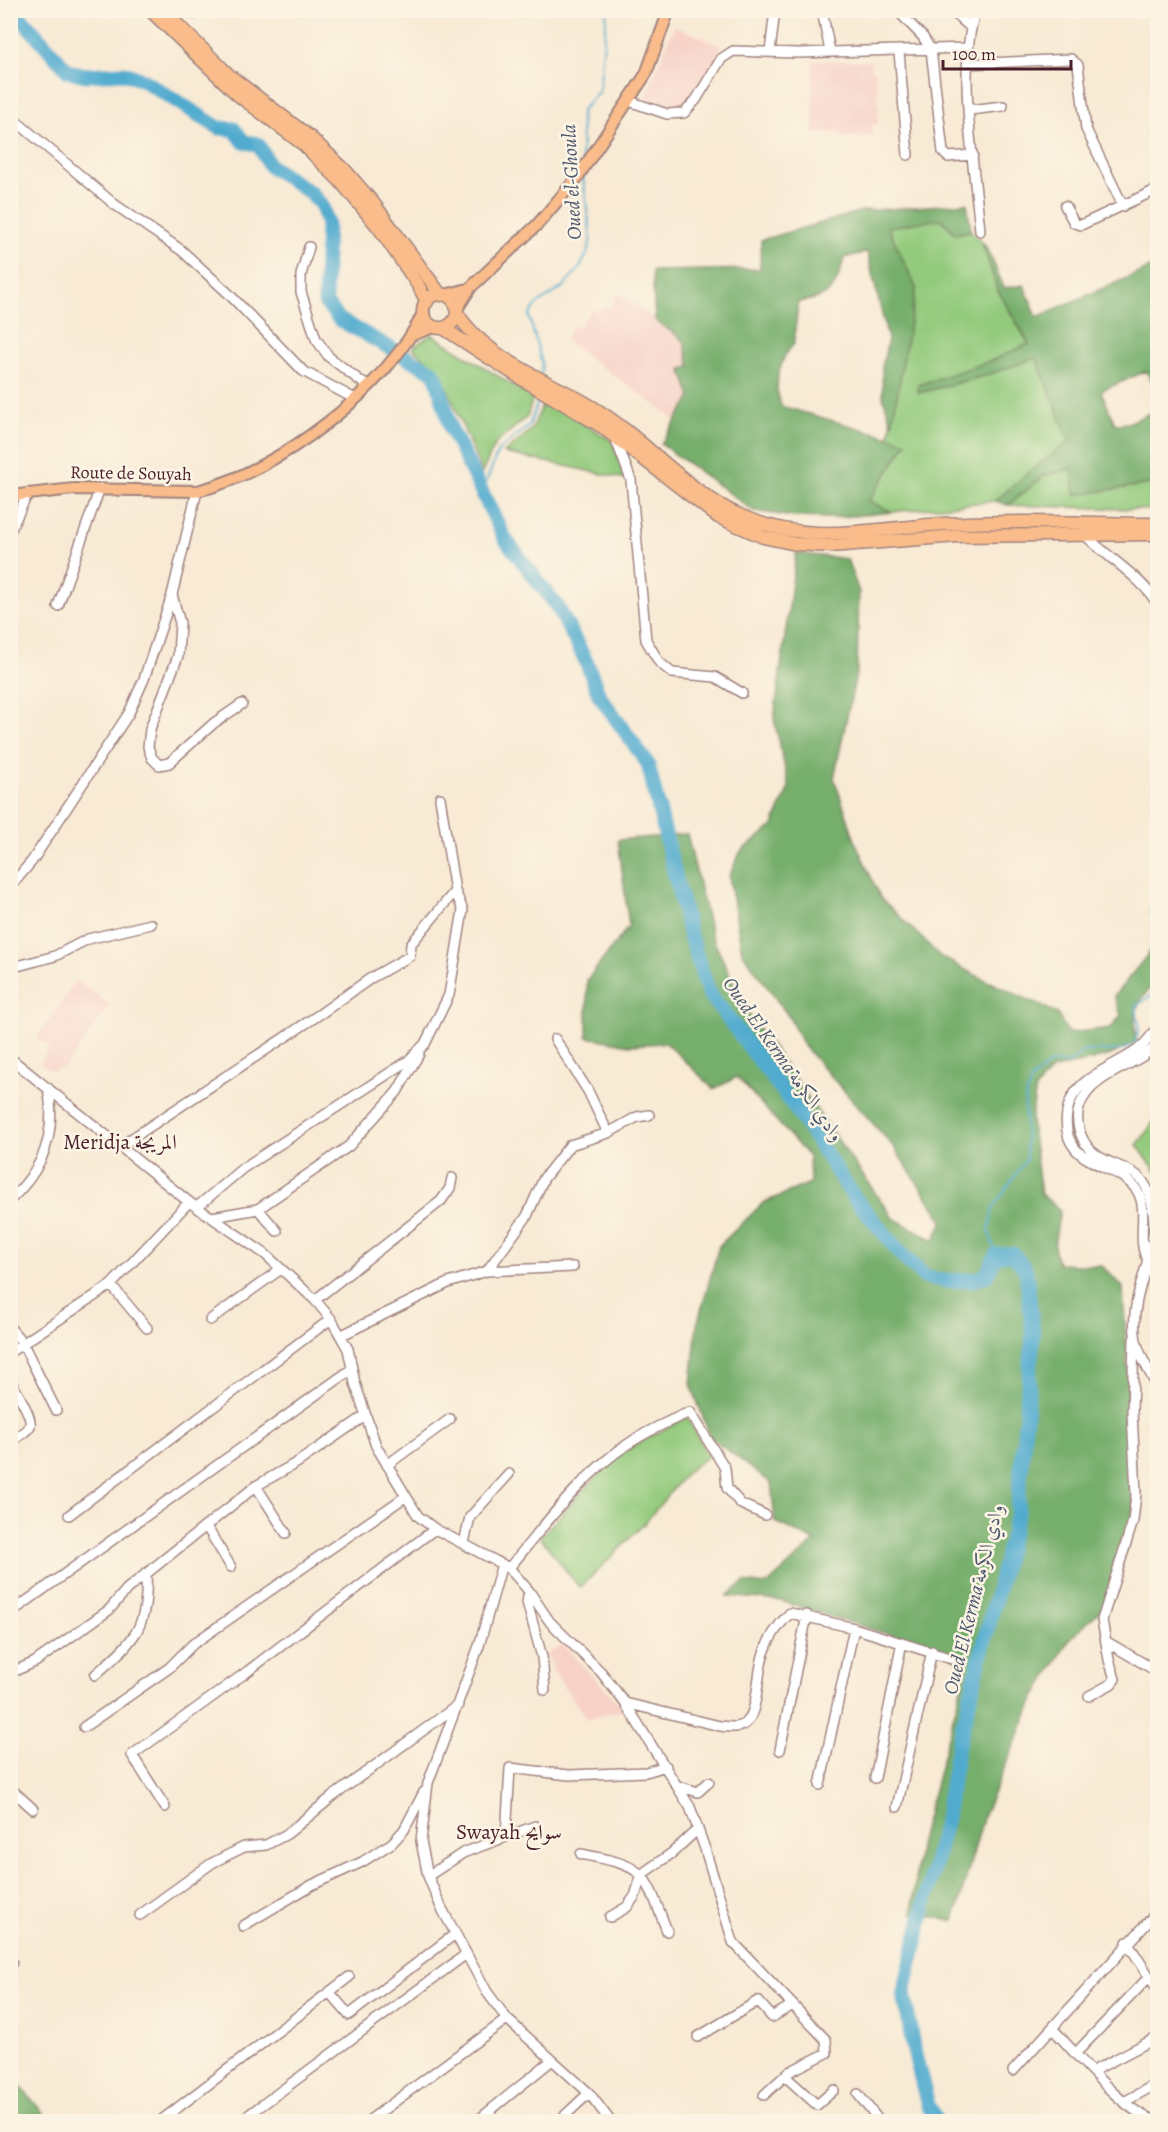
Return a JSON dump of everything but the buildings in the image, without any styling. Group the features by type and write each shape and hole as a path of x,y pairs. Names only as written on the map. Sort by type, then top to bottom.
{"highway":[{"path":"150,10 238,95 304,145 330,170 373,220 418,285 425,307 426,320 553,391 613,421 723,506 751,520 782,530 829,535 943,524 1158,524"},
{"path":"164,10 230,76 311,138 344,169 374,204 443,295 453,301 457,311 477,338 525,375"},
{"path":"425,307 433,297 443,295"},
{"path":"438,327 451,325 457,311"},
{"path":"553,391 614,435 718,517 747,532 779,542 831,546 957,536 1158,534"}],"main road":[{"path":"457,311 471,287 537,225 577,178 630,100 651,63 669,10"},
{"path":"443,295 471,287"},
{"name":"Route de Souyah","path":"10,496 100,488 197,492 216,487 289,450 313,434 355,399 403,348 425,307"},
{"path":"412,335 438,327"}],"street":[{"path":"183,10 194,14 200,10"},
{"path":"770,52 775,10"},
{"path":"822,10 831,52"},
{"path":"897,10 923,37 931,50 943,152 948,157 974,155"},
{"path":"951,10 970,27"},
{"path":"975,10 970,27 968,64 980,231"},
{"path":"630,100 667,114 679,115 696,100 721,59 727,53 743,50 899,52 968,48"},
{"path":"899,52 908,155"},
{"path":"968,64 1071,59 1076,61 1086,129 1123,206"},
{"path":"970,110 1003,106"},
{"path":"10,116 114,204 181,250 228,293 303,371 355,399"},
{"path":"1065,206 1074,223 1081,225 1158,189"},
{"path":"309,247 301,275 301,292 316,339 334,362 367,386"},
{"path":"614,435 630,472 643,626 651,650 672,673 715,678 742,693"},
{"path":"58,606 100,488"},
{"path":"10,887 32,861 129,713 144,679 172,595 197,492"},
{"path":"10,531 28,493"},
{"path":"1085,535 1148,589 1158,605"},
{"path":"172,595 180,624 180,644 150,729 148,747 152,758 159,765 169,763 214,723 242,704"},
{"path":"212,1217 258,1209 349,1146 397,1092 425,1044 449,995 463,910 455,891 440,798"},
{"path":"118,1147 370,978 410,956 411,944 455,891"},
{"path":"10,968 55,956 88,939 151,924"},
{"path":"1152,1258 1143,1241 1143,1206 1139,1194 1122,1175 1097,1166 1077,1149 1070,1138 1067,1113 1070,1101 1090,1078 1137,1050 1158,1027"},
{"path":"555,1039 588,1091 608,1133"},
{"path":"10,1352 111,1285 193,1204 243,1168 408,1061 425,1044"},
{"path":"1089,1696 1111,1684 1115,1679 1109,1660 1102,1611 1133,1521 1136,1494 1132,1412 1134,1311 1152,1258 1154,1214 1147,1188 1128,1168 1098,1156 1087,1147 1080,1134 1077,1119 1080,1105 1087,1092 1140,1059 1158,1044"},
{"path":"10,1058 118,1147 281,1269 315,1300 342,1335 365,1416 387,1465 418,1516 435,1528 505,1566 529,1591 550,1622 601,1672 625,1703 678,1786 698,1829 729,1934 742,1953 826,2040 827,2053 785,2076 764,2095"},
{"path":"10,1200 28,1184 50,1135 53,1112 48,1088"},
{"path":"487,1271 527,1216 544,1178 570,1146 608,1133 637,1117 649,1115"},
{"path":"315,1300 441,1201 450,1188 452,1178"},
{"path":"258,1209 278,1231"},
{"path":"342,1335 448,1283 487,1271 573,1267"},
{"path":"210,1320 281,1269"},
{"path":"111,1285 147,1328"},
{"path":"69,1515 331,1319"},
{"path":"10,1328 22,1342 56,1410"},
{"path":"1135,1336 1158,1388"},
{"path":"10,1613 352,1369"},
{"path":"10,1380 30,1418 30,1425 10,1442"},
{"path":"243,1926 312,1885 362,1862 392,1843 404,1830 428,1783 459,1704 505,1566 556,1512 626,1445 657,1426 690,1412 724,1468 728,1488 741,1504 765,1515"},
{"path":"10,1673 78,1634 109,1610 127,1589 146,1573 256,1486 298,1462 365,1416"},
{"path":"387,1465 450,1419"},
{"path":"464,1543 470,1517 508,1474"},
{"path":"256,1486 286,1533"},
{"path":"84,1727 169,1668 193,1644 405,1497"},
{"path":"206,1526 231,1567"},
{"path":"165,1807 132,1755 248,1671 435,1528"},
{"path":"94,1676 137,1633 148,1604 146,1573"},
{"path":"529,1591 527,1602 542,1657 545,1690"},
{"path":"625,1703 720,1726 736,1728 746,1724 752,1712 764,1652 779,1624 790,1613 807,1615 854,1628 952,1659"},
{"path":"780,1749 807,1615"},
{"path":"820,1785 854,1628"},
{"path":"875,1779 902,1642"},
{"path":"1107,1642 1158,1672"},
{"path":"897,1807 932,1651"},
{"path":"140,1915 212,1863 244,1847 266,1845 287,1834 332,1797 459,1704"},
{"path":"506,1837 510,1768 569,1775 646,1772 666,1766"},
{"path":"678,1786 698,1792 709,1782"},
{"path":"428,1783 421,1841 428,1876 465,1955 507,2019 589,2093 612,2121"},
{"path":"10,1788 33,1809"},
{"path":"428,1876 463,1853 535,1826"},
{"path":"610,1917 627,1907 636,1896 642,1874 672,1853 698,1829"},
{"path":"581,1854 631,1865 642,1874 667,1931"},
{"path":"1013,2071 1127,1942 1156,1916"},
{"path":"330,1993 349,2015 455,1934"},
{"path":"1127,1942 1158,1990"},
{"path":"239,2121 465,1955"},
{"path":"159,2121 349,1977"},
{"path":"1076,2053 1149,1977"},
{"path":"698,2037 759,2001 772,2017 791,2006"},
{"path":"367,2121 507,2019"},
{"path":"1052,2028 1139,2116 1148,2120 1158,2120"},
{"path":"1093,2071 1158,2037"},
{"path":"476,2121 551,2061"},
{"path":"785,2076 816,2105 834,2090"},
{"path":"1124,2102 1158,2083"},
{"path":"558,2121 589,2093"},
{"path":"858,2094 880,2121"}],"shaded area":[{"path":"674,26 722,46 711,80 682,110 644,99"},
{"path":"812,60 871,61 871,70 875,70 878,96 878,124 871,125 872,136 842,137 841,133 814,133"},
{"path":"619,293 684,341 690,367 682,370 691,397 675,419 564,340 574,326 578,328 592,309 597,312 605,306 609,308"},
{"path":"76,980 110,1005 65,1067 51,1071 40,1063 50,1047 37,1038"},
{"path":"562,1644 625,1710 587,1719 551,1668 553,1666 546,1655"}],"green space":[{"path":"967,203 971,231 956,234 941,219 888,227 916,288 892,425 883,397 882,368 888,339 867,252 844,258 831,290 818,298 798,302 794,344 785,355 778,374 777,390 781,406 907,442 869,501 892,512 832,518 794,517 754,511 661,444 691,397 681,369 690,367 684,341 655,320 652,271 760,269 761,240 862,211"},
{"path":"941,219 956,234 971,231 982,242 997,289 1029,344 919,393 984,376 1036,357 1071,442 1041,462 995,501 892,512 869,501 907,442 889,437 916,288 888,227"},
{"path":"982,242 988,250 1004,288 1024,285 1037,317 1157,265 1157,388 1146,371 1101,391 1115,424 1128,423 1157,410 1157,483 1075,495 1072,468 1044,476 1008,505 995,501 1041,462 1070,442 1036,358 984,376 918,393 918,385 993,360 1029,344 997,289"},
{"path":"431,334 533,398 527,417 496,443 482,473 440,371 412,348"},
{"path":"545,399 612,441 626,479 504,453 532,429"},
{"path":"1073,468 1076,495 1157,483 1157,510 1008,505 1044,476"},
{"path":"796,553 847,559 859,592 857,670 834,778 856,843 880,897 941,957 1057,1013 1068,1033 1111,1028 1121,1015 1114,996 1157,943 1157,982 1140,1001 1137,1009 1135,1033 1137,1042 1111,1055 1051,1070 1036,1088 1031,1120 1041,1194 1060,1210 1054,1246 1058,1264 1102,1266 1123,1287 1135,1503 1114,1597 1069,1640 1035,1697 984,1815 954,1921 912,1913 919,1845 966,1670 949,1653 781,1601 727,1596 744,1582 767,1585 815,1541 775,1522 771,1483 710,1437 691,1384 697,1325 719,1246 763,1203 810,1183 809,1157 737,1077 714,1089 666,1043 629,1045 587,1037 587,980 629,926 618,840 687,834 712,937 749,1014 893,1218 934,1240 943,1221 893,1146 803,1045 789,1017 742,952 729,876 741,851 772,827 789,787 774,719"},
{"path":"1157,1117 1157,1173 1137,1145"},
{"path":"687,1417 708,1456 688,1471 643,1525 580,1588 540,1537 600,1473 627,1449"},
{"path":"10,2074 44,2114 48,2121 11,2121"}],"waterway":[{"name":"Oued El Kerma وادي الكرمة","path":"14,10 68,71 85,75 124,73 143,80 219,128 234,129 244,142 258,144 270,166 311,193 322,206 327,223 325,302 340,320 433,372 451,429 505,539 557,606 586,661 599,695 648,764 690,936 709,993 794,1106 854,1197 901,1254 925,1277 946,1281 973,1280 987,1275 996,1255 1013,1254 1026,1270 1033,1335 1017,1514 958,1745 946,1817 904,1992 913,2047 928,2105 937,2122"},
{"name":"Oued el-Ghoula","path":"582,165 581,111 599,91 607,10"},
{"name":"Oued el-Ghoula","path":"541,375 542,364 529,316 536,305 563,287 579,269 587,254 591,239 583,177"},
{"name":"Oued el-Ghoula","path":"482,494 498,451 529,426 540,396"},
{"path":"1158,894 1150,913 1158,917"},
{"path":"996,1255 989,1231 993,1208 1026,1160 1025,1099 1032,1079 1051,1063 1069,1063 1084,1051 1123,1050 1135,1043 1139,1027 1136,1006 1158,991"}],"district":[{"name":"Meridja المريجة","path":"120,1142"},
{"name":"Swayah سوايح","path":"509,1832"}]}
